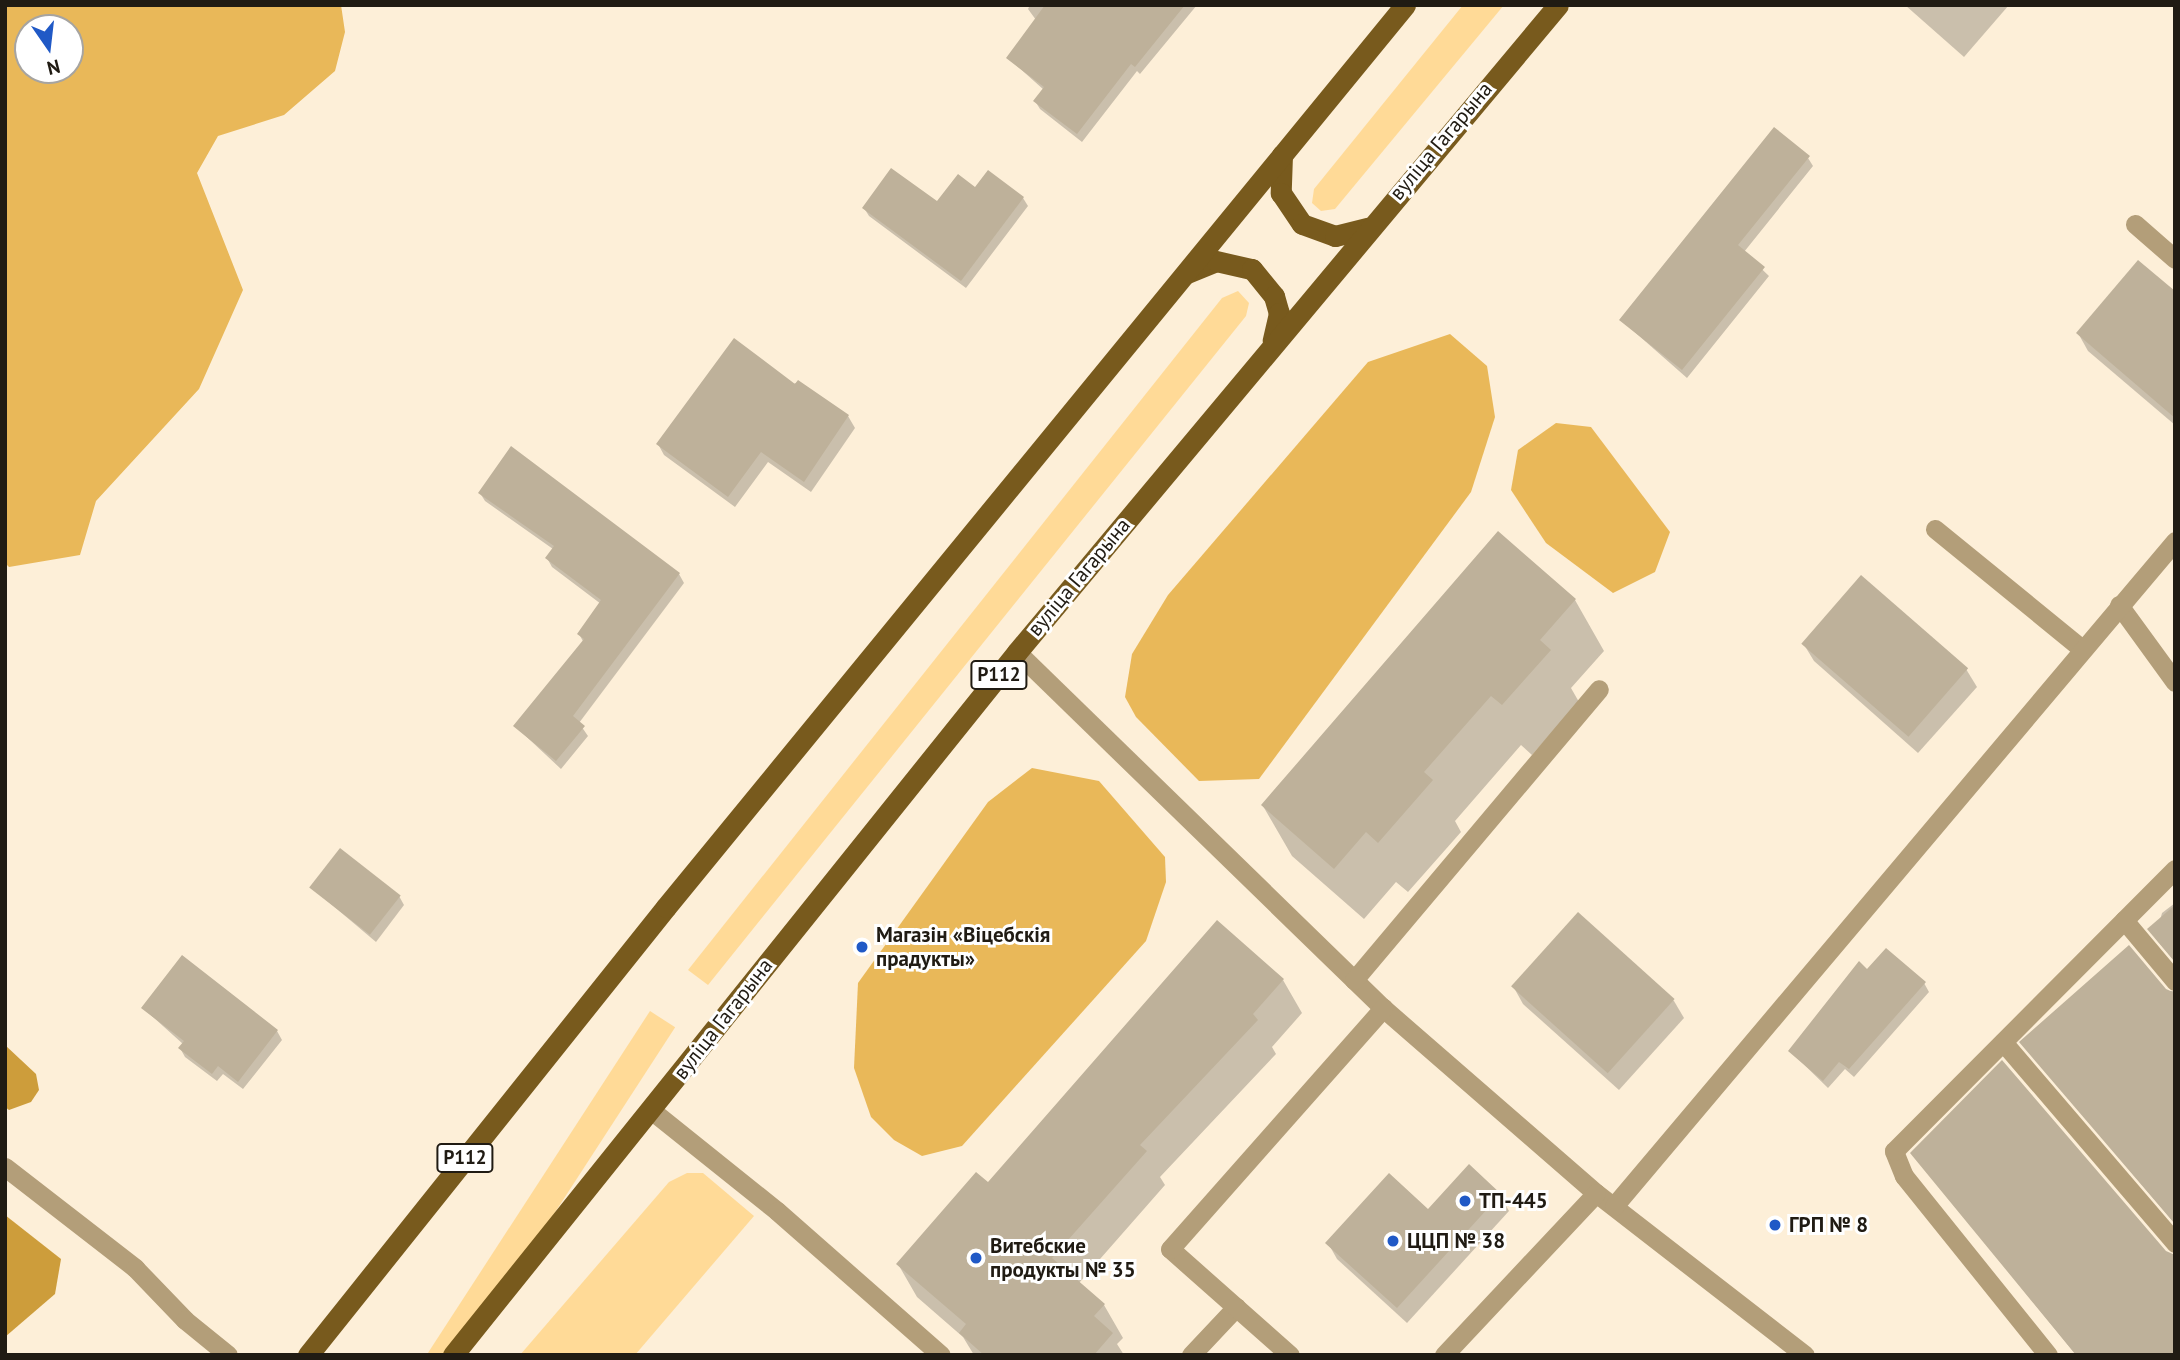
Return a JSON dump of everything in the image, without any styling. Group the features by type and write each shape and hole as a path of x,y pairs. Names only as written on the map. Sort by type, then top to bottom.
{"main road":[{"name":"Р112","path":"308,1355 1182,276 1405,5"},
{"name":"вуліца Гагарына","path":"453,1355 1017,652 1368,228 1558,5"},
{"path":"1282,155 1281,193 1302,224 1335,236 1368,228"},
{"path":"1182,276 1216,261 1252,269 1275,296 1279,313 1271,345"}],"lane":[{"path":"2135,224 2175,259"},
{"path":"1936,529 2081,648"},
{"path":"1614,1206 2081,648 2175,541"},
{"path":"2119,605 2175,682"},
{"path":"1017,652 1383,1008 1596,1194 1805,1355"},
{"path":"1354,980 1599,689"},
{"path":"2048,1355 1894,1158 1901,1139 2003,1042 2175,869"},
{"path":"2124,920 2175,981"},
{"path":"1290,1355 1170,1249 1383,1008"},
{"path":"2003,1042 2175,1243"},
{"path":"651,1110 777,1211 941,1355"},
{"path":"5,1167 135,1268 186,1320 228,1355"},
{"path":"1444,1355 1596,1194"},
{"path":"1191,1355 1236,1307"}],"shaded area":[{"path":"5,5 341,5 345,32 335,71 284,115 218,136 197,173 243,290 199,389 96,501 80,555 9,567 5,563"},
{"path":"1463,5 1504,5 1335,209 1321,211 1312,203 1314,189"},
{"path":"1238,291 1249,303 1246,316 708,985 688,970 1222,298"},
{"path":"1450,334 1487,366 1495,417 1471,492 1259,779 1199,781 1136,717 1125,697 1132,654 1168,595 1368,362"},
{"path":"1556,423 1591,427 1670,532 1655,572 1613,593 1546,543 1511,490 1518,450"},
{"path":"1032,768 1099,781 1165,857 1166,882 1146,941 962,1146 922,1156 894,1140 871,1117 854,1068 858,983 988,802"},
{"path":"650,1011 675,1027 462,1355 427,1355"},
{"path":"5,1045 36,1074 39,1090 31,1102 9,1110 5,1107"},
{"path":"687,1173 703,1173 754,1216 635,1355 520,1355 669,1182"},
{"path":"5,1215 61,1259 55,1294 5,1337"}],"building":[{"path":"1045,5 1185,5 1135,67 1131,64 1077,134 1033,101 1044,87 1006,58"},
{"path":"1774,127 1810,156 1738,245 1765,267 1682,370 1619,320"},
{"path":"891,168 937,201 958,174 975,187 988,170 1024,197 961,281 862,208"},
{"path":"2138,260 2175,291 2175,418 2076,333"},
{"path":"734,338 795,384 798,380 849,415 804,482 761,452 728,497 656,444"},
{"path":"511,446 680,573 573,716 585,726 556,761 513,726 584,639 577,634 601,600 545,558 554,546 478,493"},
{"path":"1498,531 1576,599 1540,640 1551,650 1502,705 1491,696 1424,772 1433,780 1378,843 1366,832 1334,869 1261,805"},
{"path":"1861,575 1968,668 1908,737 1801,644"},
{"path":"340,848 401,895 370,935 309,887"},
{"path":"2175,905 2175,962 2147,929"},
{"path":"1578,912 1675,999 1608,1073 1511,986"},
{"path":"1217,920 1284,979 1253,1014 1258,1020 1140,1145 1147,1151 1052,1258 1105,1304 1094,1316 1113,1333 1094,1355 984,1355 959,1333 966,1324 896,1264 976,1172 988,1182"},
{"path":"2129,945 2166,989 2175,993 2175,1224 2019,1042"},
{"path":"1886,948 1926,982 1849,1069 1839,1062 1823,1081 1788,1051 1859,961 1867,969"},
{"path":"182,955 278,1030 238,1082 218,1066 212,1074 178,1048 184,1041 141,1008"},
{"path":"2002,1060 2166,1251 2175,1255 2175,1355 2076,1355 1910,1153"},
{"name":"ЦЦП № 38","path":"1469,1164 1501,1194 1397,1308 1325,1243 1389,1173 1428,1209"}],"place":[{"name":"Магазін «Віцебскія прадукты»","path":"862,947"},
{"name":"ТП-445","path":"1465,1201"},
{"name":"ГРП № 8","path":"1775,1225"},
{"name":"ЦЦП № 38","path":"1393,1241"},
{"name":"Витебские продукты № 35","path":"976,1258"}]}
